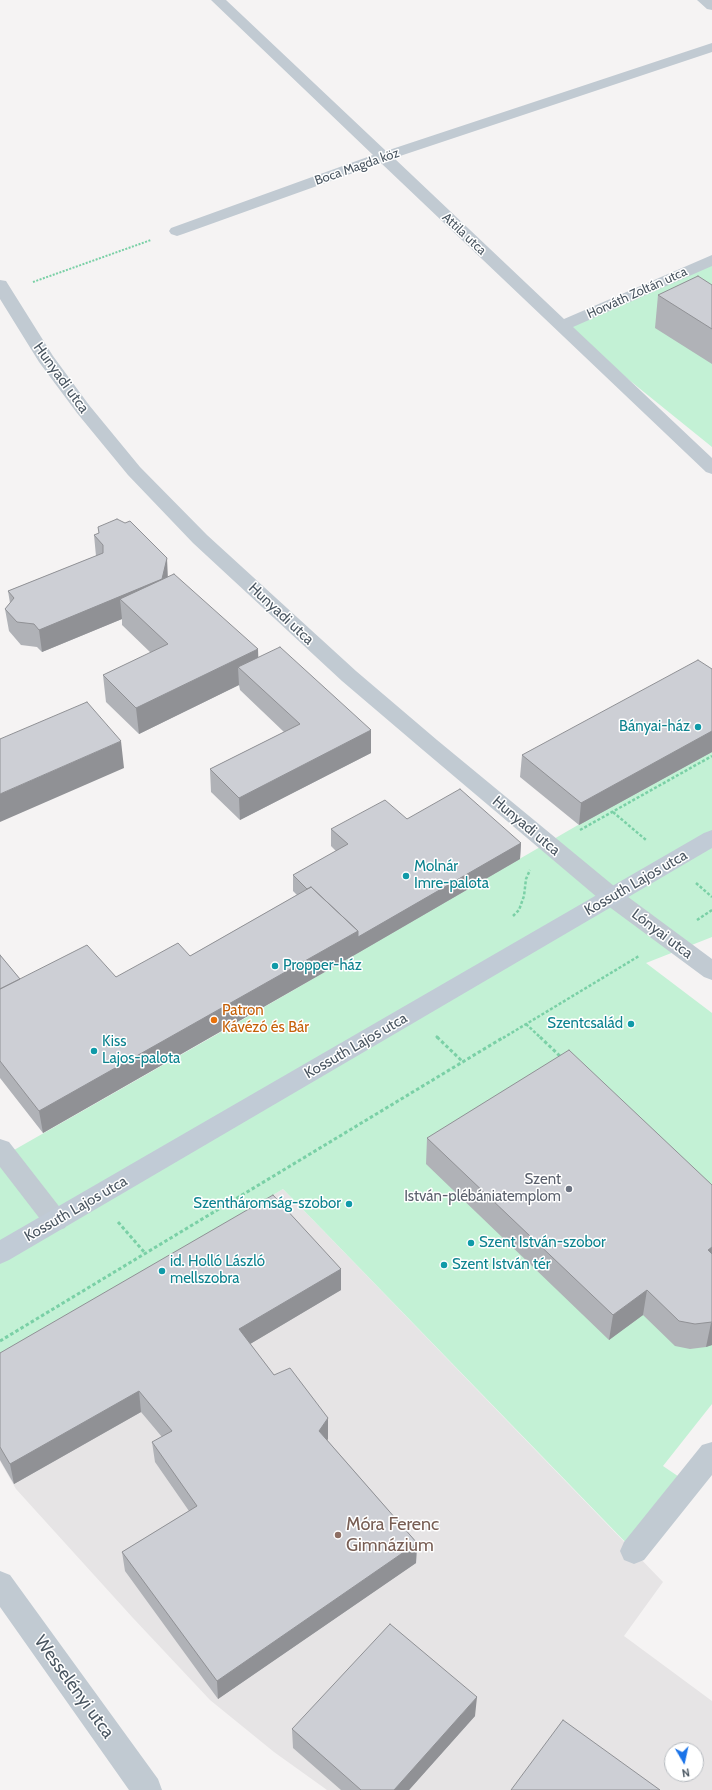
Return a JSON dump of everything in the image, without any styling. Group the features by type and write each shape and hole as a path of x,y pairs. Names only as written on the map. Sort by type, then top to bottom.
{"street":[{"name":"Attila utca","path":"218,0 712,468"},
{"path":"704,0 712,6"},
{"name":"Boca Magda köz","path":"177,231 383,157 712,47"},
{"name":"Horváth Zoltán utca","path":"562,326 712,260"},
{"name":"Hunyadi utca","path":"2,289 12,317 106,437 134,471 200,539 349,676 612,897"},
{"name":"Kossuth Lajos utca","path":"0,1253 712,838"},
{"name":"Lónyai utca","path":"612,897 712,971"},
{"path":"0,1149 56,1221"},
{"path":"634,1551 712,1454"},
{"name":"Wesselényi utca","path":"0,1584 147,1790"}],"path":[{"path":"2,289 177,231"},
{"path":"508,921 519,910 524,896 526,879 533,862 551,847 712,756"},
{"path":"0,1341 668,939 712,910"},
{"path":"413,1013 463,1062"},
{"path":"526,1024 565,1062"}],"shaded area":[{"name":"Móra Ferenc Gimnázium","path":"283,1189 663,1582 624,1636 712,1701 712,1790 327,1790 274,1752 210,1700 16,1489 0,1461 0,1359"}],"green space":[{"path":"712,256 712,447 561,325"},
{"path":"712,751 712,937 646,963 712,1013 712,1404 663,1466 688,1483 633,1550 283,1189 0,1359 0,1158 235,1024 578,825"}],"building":[{"path":"698,276 712,285 712,329 658,295"},
{"path":"117,519 125,523 130,521 167,558 162,579 39,630 34,624 17,622 5,609 14,598 8,591 103,553 103,545 94,535 99,533 98,527"},
{"path":"174,574 258,649 136,708 103,675 168,644 120,599"},
{"path":"280,647 371,730 239,798 210,769 300,724 238,667"},
{"path":"698,660 712,669 712,731 581,803 522,755"},
{"path":"87,702 121,741 0,794 0,739"},
{"name":"Molnár Imre-palota","path":"460,789 521,843 358,937 358,931 311,887 307,889 293,875 348,844 331,829 385,800 407,819"},
{"path":"311,887 358,931 39,1111 0,1061 0,989 87,945 116,977 178,943 190,956"},
{"path":"0,955 20,979 0,989"},
{"name":"Szent István-plébániatemplom","path":"569,1050 712,1185 712,1247 708,1250 712,1254 712,1322 695,1324 679,1321 647,1290 613,1315 427,1138"},
{"path":"273,1195 341,1269 239,1329 274,1375 290,1368 328,1418 319,1431 417,1543 217,1681 122,1552 197,1506 152,1442 172,1431 139,1391 10,1464 0,1447 0,1353"},
{"path":"390,1624 477,1697 394,1790 361,1790 292,1729"},
{"path":"563,1720 660,1790 511,1790"}],"place":[{"name":"Bányai-ház","path":"698,727"},
{"name":"Molnár Imre-palota","path":"406,876"},
{"name":"Propper-ház","path":"275,966"},
{"name":"Patron Kávézó és Bár","path":"214,1020"},
{"name":"Szentcsalád","path":"631,1024"},
{"name":"Kiss Lajos-palota","path":"94,1051"},
{"name":"Szent István-plébániatemplom","path":"569,1189"},
{"name":"Szentháromság-szobor","path":"349,1204"},
{"name":"Szent István-szobor","path":"471,1243"},
{"name":"Szent István tér","path":"444,1265"},
{"name":"id. Holló László mellszobra","path":"162,1271"},
{"name":"Móra Ferenc Gimnázium","path":"338,1535"}]}
